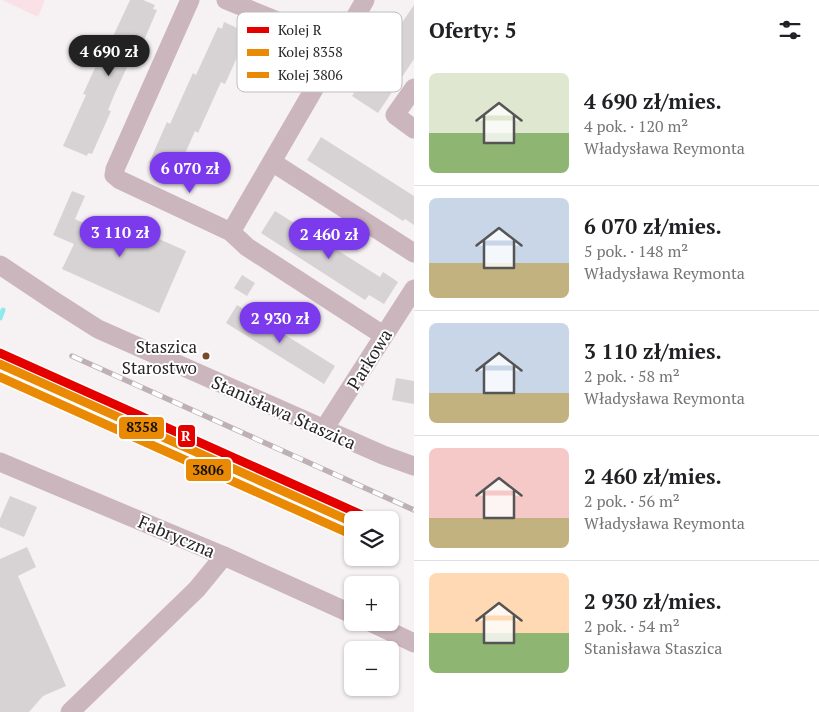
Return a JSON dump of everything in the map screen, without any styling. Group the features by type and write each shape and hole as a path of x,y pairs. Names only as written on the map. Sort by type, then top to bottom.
{"street":[{"path":"190,0 114,175 120,180 231,232 247,247 383,335"},
{"path":"226,0 255,12"},
{"path":"358,12 365,0"},
{"path":"414,88 395,115 414,129"},
{"path":"231,232 312,92"},
{"path":"272,162 414,252"},
{"name":"Stanisława Staszica","path":"0,264 98,328 383,455 414,466"},
{"name":"Parkowa","path":"324,429 414,288"},
{"name":"Fabryczna","path":"0,462 224,556 344,610"},
{"path":"70,712 197,589 224,556"},
{"path":"389,631 414,643"}],"shaded area":[{"path":"2,0 45,0 38,17"}],"building":[{"path":"130,0 143,0 155,5 153,9 157,10 138,54 134,52 115,93 108,110 111,111 92,154 88,153 87,156 63,146 86,95 83,94 106,44 109,45"},
{"path":"414,5 414,59 402,77 402,23"},
{"path":"224,22 237,28 237,57 225,84 221,82 198,133 195,131 173,181 150,171 152,165 149,163 167,122 170,124 193,73 196,75 218,27 222,29"},
{"path":"355,92 392,92 378,113 352,96"},
{"path":"321,137 414,196 414,225 405,219 403,221 307,160"},
{"path":"72,191 85,196 75,219 107,234 114,219 186,251 159,313 62,269 74,244 53,235"},
{"path":"275,211 380,277 383,272 398,282 384,304 369,295 365,300 261,233"},
{"path":"242,275 255,283 247,296 234,288"},
{"path":"237,305 335,366 324,384 226,323"},
{"path":"396,378 414,381 414,404 392,400"},
{"path":"10,496 37,507 24,537 0,527 0,519"},
{"path":"27,547 36,567 18,576 66,686 43,696 29,712 0,712 0,559"}],"waterway":[{"path":"0,318 3,310"}],"railway":[{"path":"72,356 414,510"}],"rail line":[{"name":"R","path":"0,353 353,511"},
{"name":"8358","path":"0,364 344,518"},
{"name":"3806","path":"0,377 344,531"}],"place":[{"name":"Staszica Starostwo","path":"206,356"}]}
